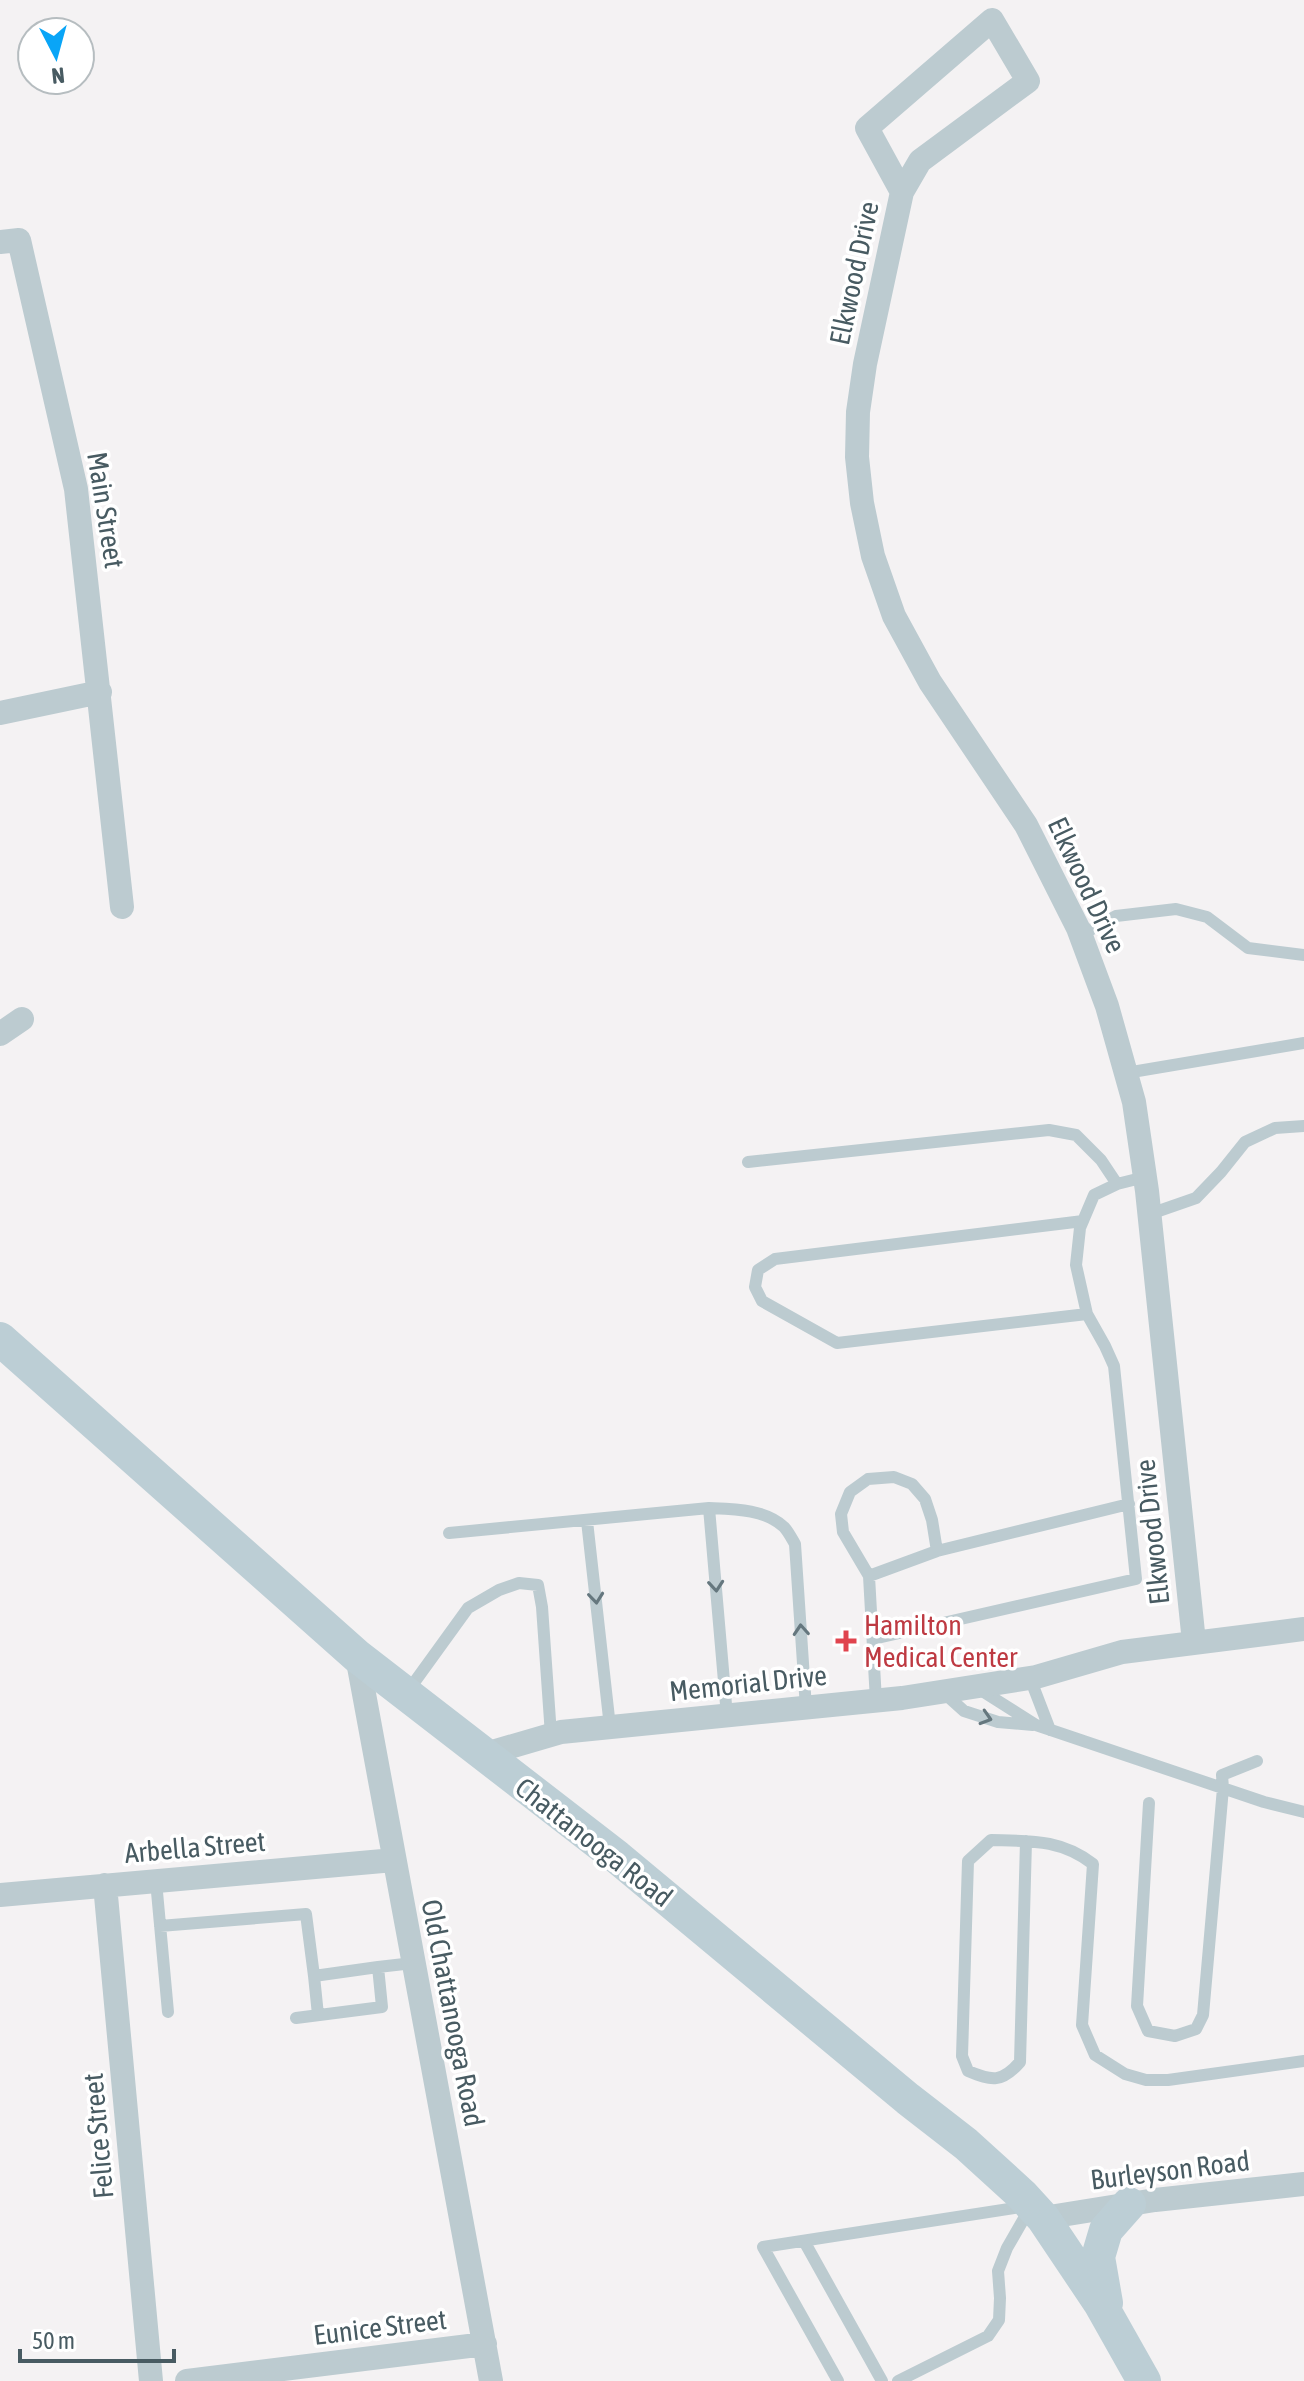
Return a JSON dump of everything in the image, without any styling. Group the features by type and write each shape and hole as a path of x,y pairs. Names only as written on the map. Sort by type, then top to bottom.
{"main road":[{"name":"Chattanooga Road","path":"0,1339 357,1656 617,1857 966,2144 1038,2212 1108,2315 1144,2381"},
{"path":"1108,2315 1098,2257 1106,2230 1129,2204"}],"street":[{"name":"Elkwood Drive","path":"902,192 867,128 992,20 1028,81 920,161 902,192 865,364 858,412 857,457 862,503 873,556 894,616 930,682 1026,825 1081,935 1107,1006 1134,1102 1145,1177 1194,1642"},
{"name":"Main Street","path":"10,241 76,489 122,907"},
{"path":"0,713 100,692"},
{"path":"0,1034 22,1019"},
{"name":"Memorial Drive","path":"482,1755 561,1732 977,1688 1030,1678 1122,1652 1304,1629"},
{"name":"Old Chattanooga Road","path":"357,1656 491,2381"},
{"name":"Arbella Street","path":"0,1895 394,1860"},
{"name":"Felice Street","path":"105,1885 151,2381"},
{"name":"Burleyson Road","path":"1038,2212 1304,2184"},
{"name":"Eunice Street","path":"187,2381 277,2375 485,2344"}],"lane":[{"path":"1081,935 1116,916 1176,909 1207,917 1248,948 1304,955"},
{"path":"1126,1073 1304,1043"},
{"path":"1150,1214 1196,1198 1245,1142 1275,1128 1304,1126"},
{"path":"748,1162 1049,1130 1076,1135 1101,1160 1117,1184"},
{"path":"873,1639 1136,1579 1114,1366 1087,1314 1076,1265 1080,1228 1094,1195 1117,1184 1145,1177"},
{"path":"1083,1221 775,1259 758,1270 755,1287 762,1301 837,1343 1087,1314"},
{"path":"876,1701 869,1576 843,1532 841,1514 850,1492 868,1479 894,1477 912,1484 925,1499 937,1551"},
{"path":"869,1576 937,1551 1129,1504"},
{"path":"709,1508 727,1716"},
{"path":"449,1533 709,1508 761,1514 784,1527 795,1544 806,1708"},
{"path":"587,1521 610,1727"},
{"path":"406,1694 468,1608 499,1590 519,1583 538,1585 551,1735"},
{"path":"1030,1678 1050,1730"},
{"path":"977,1688 1036,1725 1264,1802 1304,1812"},
{"path":"943,1692 964,1711 998,1722 1036,1725"},
{"path":"1149,1803 1137,2006 1148,2031 1175,2036 1196,2029 1203,2015 1222,1775 1257,1761"},
{"path":"1026,1841 1020,2062 1008,2075 988,2079 968,2071 962,2056 968,1861 991,1840 1039,1841 1077,1852 1093,1864 1082,2025 1095,2055 1125,2074 1146,2080 1168,2080 1304,2061"},
{"path":"156,1881 168,2012"},
{"path":"160,1926 306,1914 318,2015"},
{"path":"314,1976 413,1963"},
{"path":"296,2018 382,2007 378,1967"},
{"path":"838,2381 763,2247 1038,2212"},
{"path":"898,2381 988,2336 999,2320 998,2271 1007,2248 1038,2212"},
{"path":"804,2241 882,2381"}],"place":[{"name":"Hamilton Medical Center","path":"846,1641"}]}
